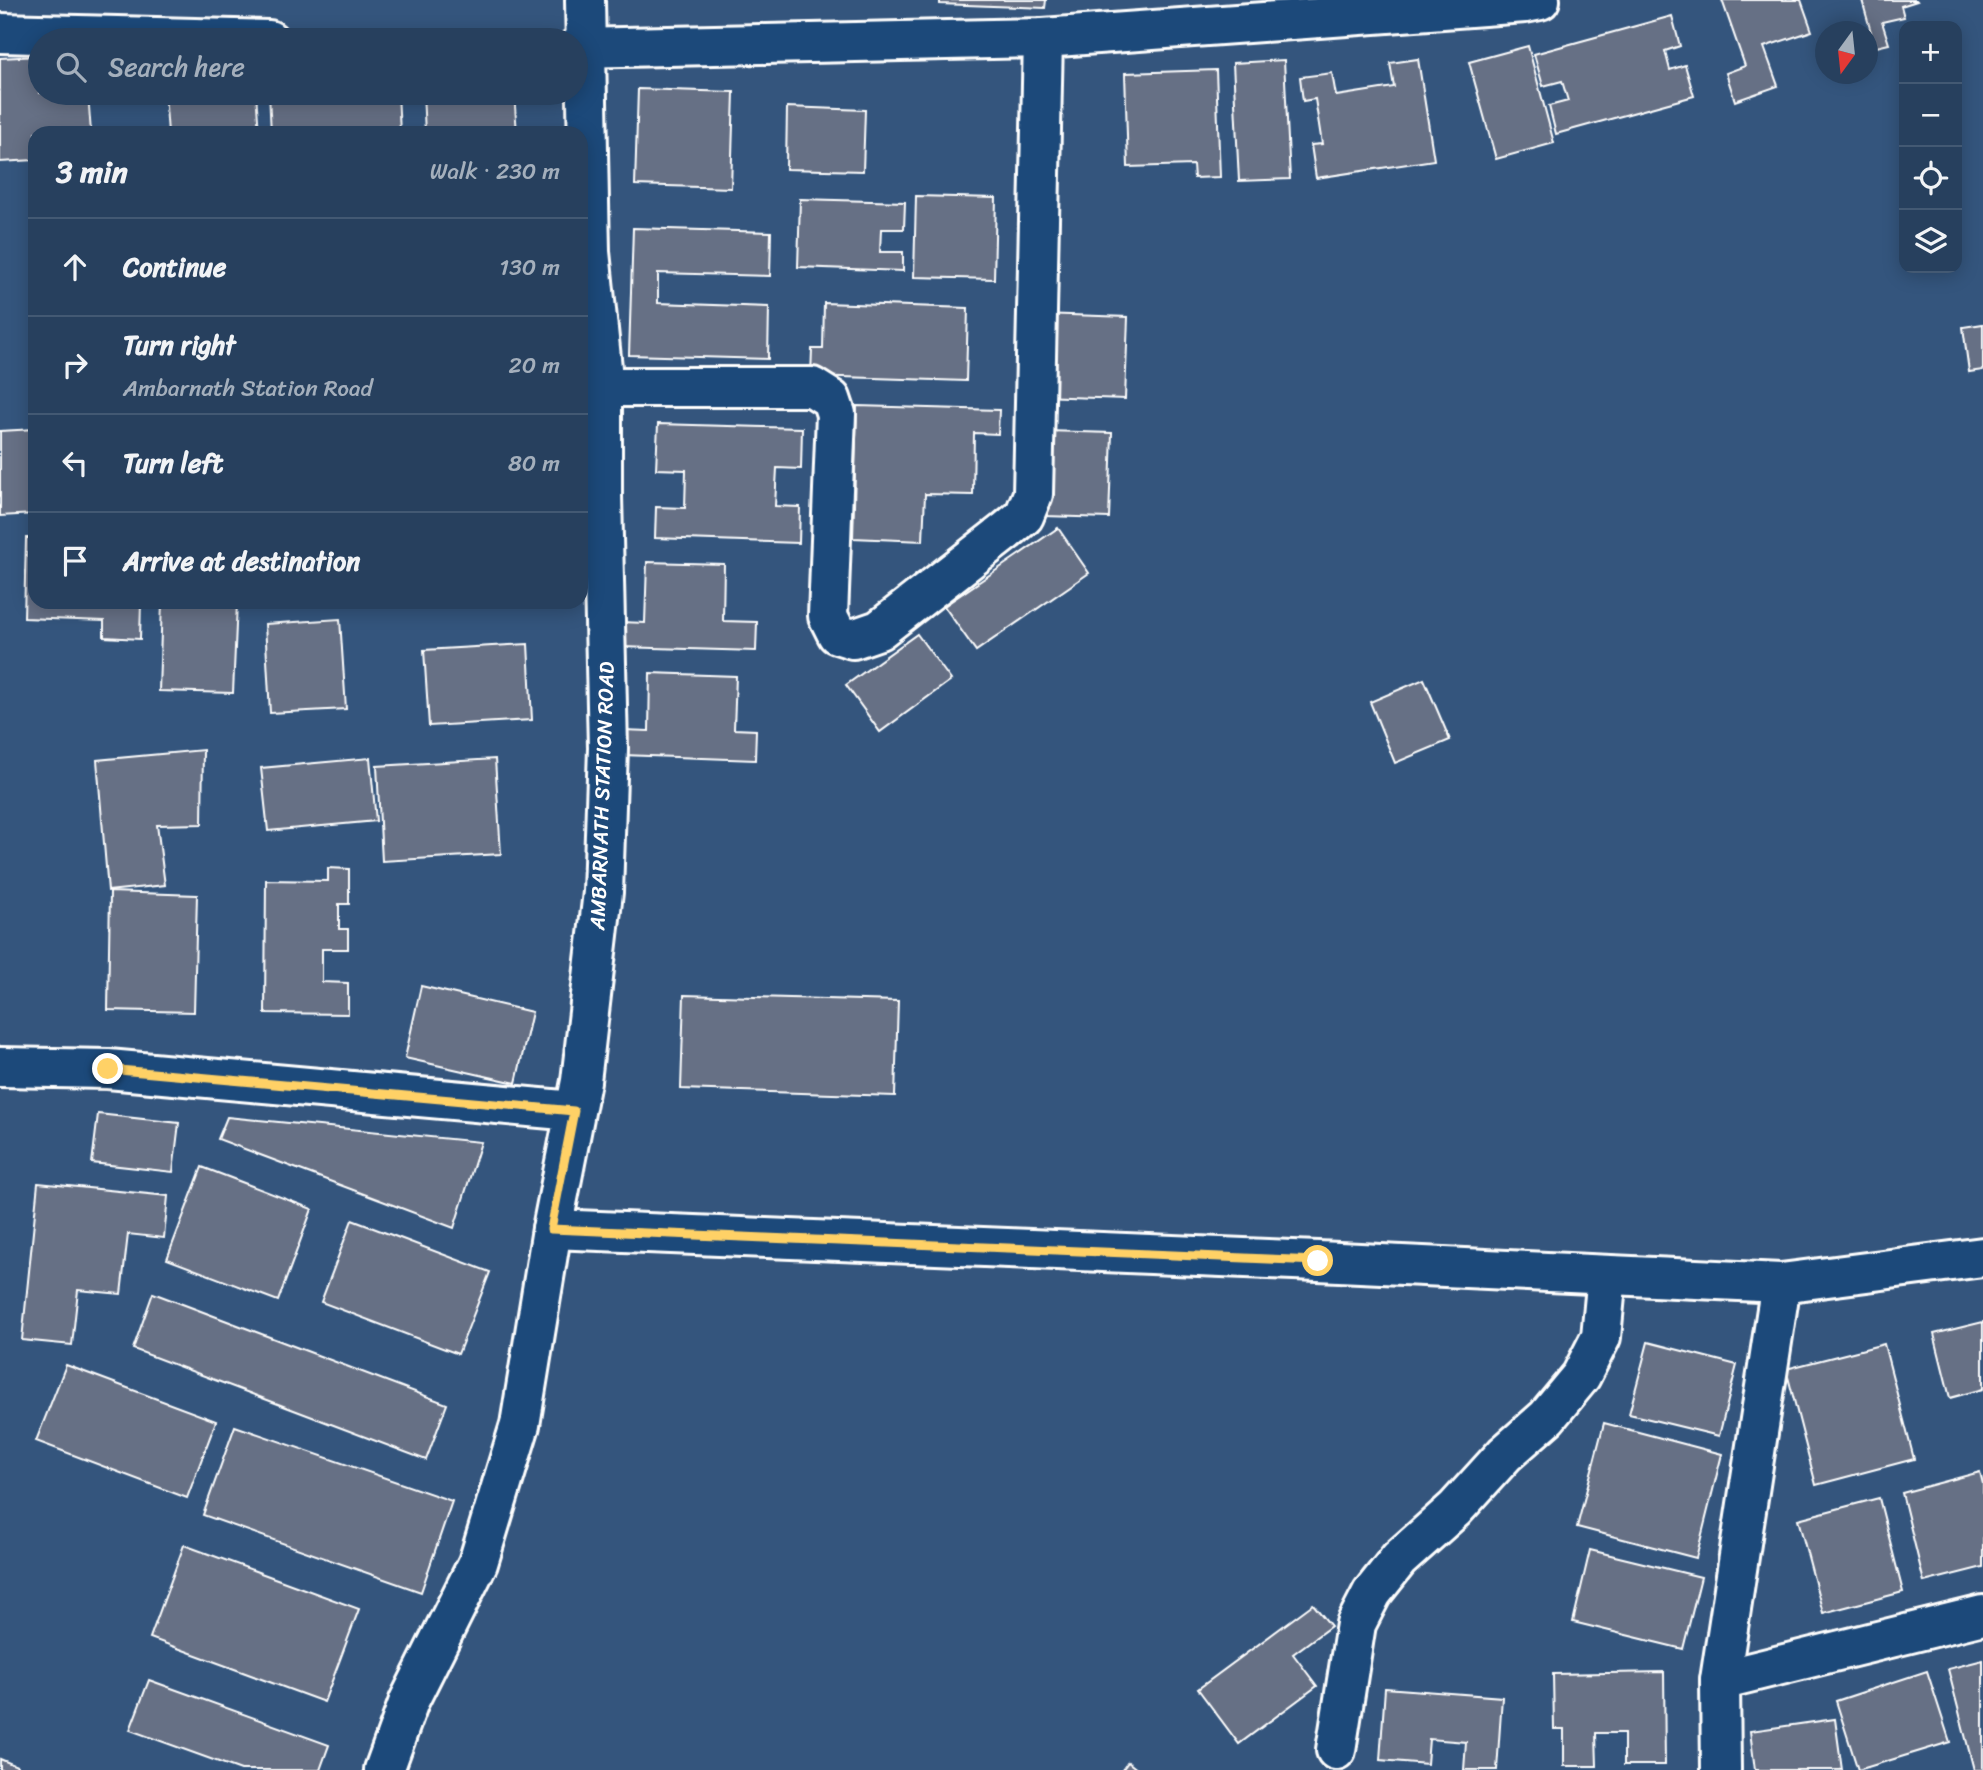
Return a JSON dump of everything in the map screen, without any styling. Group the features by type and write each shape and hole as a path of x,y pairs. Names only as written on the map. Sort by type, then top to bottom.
{"street":[{"name":"AMBARNATH STATION ROAD","path":"583,28 585,0"},
{"path":"588,48 1043,38 1540,0"},
{"path":"0,33 28,34"},
{"path":"602,387 812,387 831,398 836,414 828,616 837,634 853,639 879,630 1006,531 1024,516 1033,494 1043,38"},
{"name":"AMBARNATH STATION ROAD","path":"584,105 585,126"},
{"name":"AMBARNATH STATION ROAD","path":"384,1770 409,1701 478,1563 520,1425 551,1229 581,1081 603,892 608,748 602,387 588,201"},
{"path":"0,1068 108,1069 574,1111"},
{"path":"551,1229 1781,1283 1983,1257"},
{"path":"1336,1750 1356,1624 1372,1593 1399,1559 1455,1509 1505,1454 1547,1417 1581,1376 1601,1337 1607,1275"},
{"path":"1721,1770 1720,1679 1781,1283"},
{"path":"1720,1679 1983,1615"}],"building":[{"path":"940,0 1046,0 1045,8 940,4"},
{"path":"1722,0 1801,0 1812,31 1764,47 1778,86 1735,101 1726,73 1745,66"},
{"path":"1862,0 1917,1 1901,6 1904,17 1882,22 1889,44 1878,47 1878,21 1868,21"},
{"path":"1672,16 1680,46 1665,51 1670,70 1685,65 1694,96 1556,134 1549,106 1568,101 1562,81 1543,86 1534,54"},
{"path":"1528,46 1554,143 1496,159 1469,62"},
{"path":"28,57 28,105 89,105 90,126 28,126 28,160 0,162 0,58"},
{"path":"1418,59 1434,160 1316,178 1311,145 1322,144 1315,99 1303,101 1300,77 1332,73 1336,96 1394,87 1390,63"},
{"path":"1284,60 1290,179 1239,181 1233,63"},
{"path":"1216,70 1220,177 1194,178 1193,165 1128,167 1125,73"},
{"path":"638,89 734,92 731,188 635,185"},
{"path":"166,105 257,105 258,126 167,126"},
{"path":"270,105 399,105 400,126 271,126"},
{"path":"424,105 515,105 516,126 425,126"},
{"path":"787,107 865,110 863,171 786,169"},
{"path":"916,196 996,198 994,279 914,277"},
{"path":"800,199 905,202 904,229 881,229 880,252 903,252 903,271 798,267"},
{"path":"633,228 771,232 770,276 658,273 658,303 769,307 768,359 629,355"},
{"path":"824,303 968,308 966,381 811,376 812,349 823,349"},
{"path":"1041,314 1128,317 1125,399 1039,396"},
{"path":"1983,324 1983,370 1969,372 1963,327"},
{"path":"857,406 999,410 998,434 974,433 973,495 925,494 923,541 853,538"},
{"path":"658,424 802,428 801,469 777,468 775,506 800,507 799,543 655,538 656,507 685,508 686,470 656,469"},
{"path":"28,429 28,514 0,516 0,431"},
{"path":"1047,431 1112,433 1109,518 1045,516"},
{"path":"1058,528 1089,573 976,651 944,606"},
{"path":"28,538 28,609 141,609 140,639 104,637 104,621 24,618"},
{"path":"647,562 724,564 723,621 757,622 756,651 620,647 621,622 645,623"},
{"path":"162,609 237,609 233,693 159,691"},
{"path":"340,619 346,709 270,713 265,624"},
{"path":"917,634 951,680 880,732 846,685"},
{"path":"528,644 532,720 429,726 424,650"},
{"path":"650,673 736,676 734,729 756,730 755,760 623,755 623,730 649,731"},
{"path":"1424,679 1450,740 1395,763 1370,702"},
{"path":"203,750 202,824 157,825 165,885 108,891 97,760"},
{"path":"370,758 376,821 268,831 261,768"},
{"path":"495,759 501,854 382,861 377,766"},
{"path":"328,868 349,869 349,904 339,904 339,929 348,929 348,949 322,949 322,982 348,983 348,1014 265,1013 266,880 328,881"},
{"path":"110,892 197,895 194,1012 108,1010"},
{"path":"421,986 532,1012 516,1083 405,1058"},
{"path":"684,995 898,1001 895,1096 681,1089"},
{"path":"98,1114 179,1123 173,1172 92,1163"},
{"path":"227,1117 481,1142 454,1228 218,1139"},
{"path":"202,1167 312,1209 278,1301 167,1259"},
{"path":"38,1183 168,1196 164,1238 128,1234 121,1294 78,1290 72,1345 22,1340"},
{"path":"352,1220 490,1272 458,1354 321,1302"},
{"path":"153,1293 447,1404 426,1460 133,1349"},
{"path":"1983,1322 1983,1389 1950,1398 1934,1334"},
{"path":"1648,1342 1737,1365 1719,1436 1629,1414"},
{"path":"1884,1344 1914,1459 1816,1485 1786,1369"},
{"path":"66,1365 216,1421 187,1498 36,1441"},
{"path":"1604,1423 1722,1454 1696,1558 1577,1527"},
{"path":"235,1426 452,1501 421,1592 203,1515"},
{"path":"1980,1472 1983,1484 1983,1567 1924,1582 1902,1493"},
{"path":"1879,1498 1903,1592 1823,1613 1798,1519"},
{"path":"184,1545 359,1609 324,1702 150,1638"},
{"path":"1590,1550 1701,1577 1683,1649 1573,1622"},
{"path":"1313,1604 1331,1626 1293,1654 1317,1686 1239,1744 1198,1689"},
{"path":"1983,1660 1983,1770 1974,1770 1948,1669"},
{"path":"1927,1671 1950,1742 1858,1770 1836,1701"},
{"path":"1664,1672 1665,1765 1624,1765 1624,1733 1596,1733 1597,1766 1564,1766 1564,1729 1554,1729 1553,1674"},
{"path":"149,1680 329,1745 320,1770 241,1770 130,1730"},
{"path":"1385,1688 1502,1697 1497,1770 1464,1770 1466,1742 1429,1739 1427,1764 1380,1760"},
{"path":"1835,1719 1842,1770 1755,1770 1750,1731"},
{"path":"0,1759 17,1766 16,1770 0,1770"},
{"path":"1128,1762 1138,1770 1122,1770"}],"route":[{"path":"108,1069 574,1111 551,1229 1318,1261"}]}
